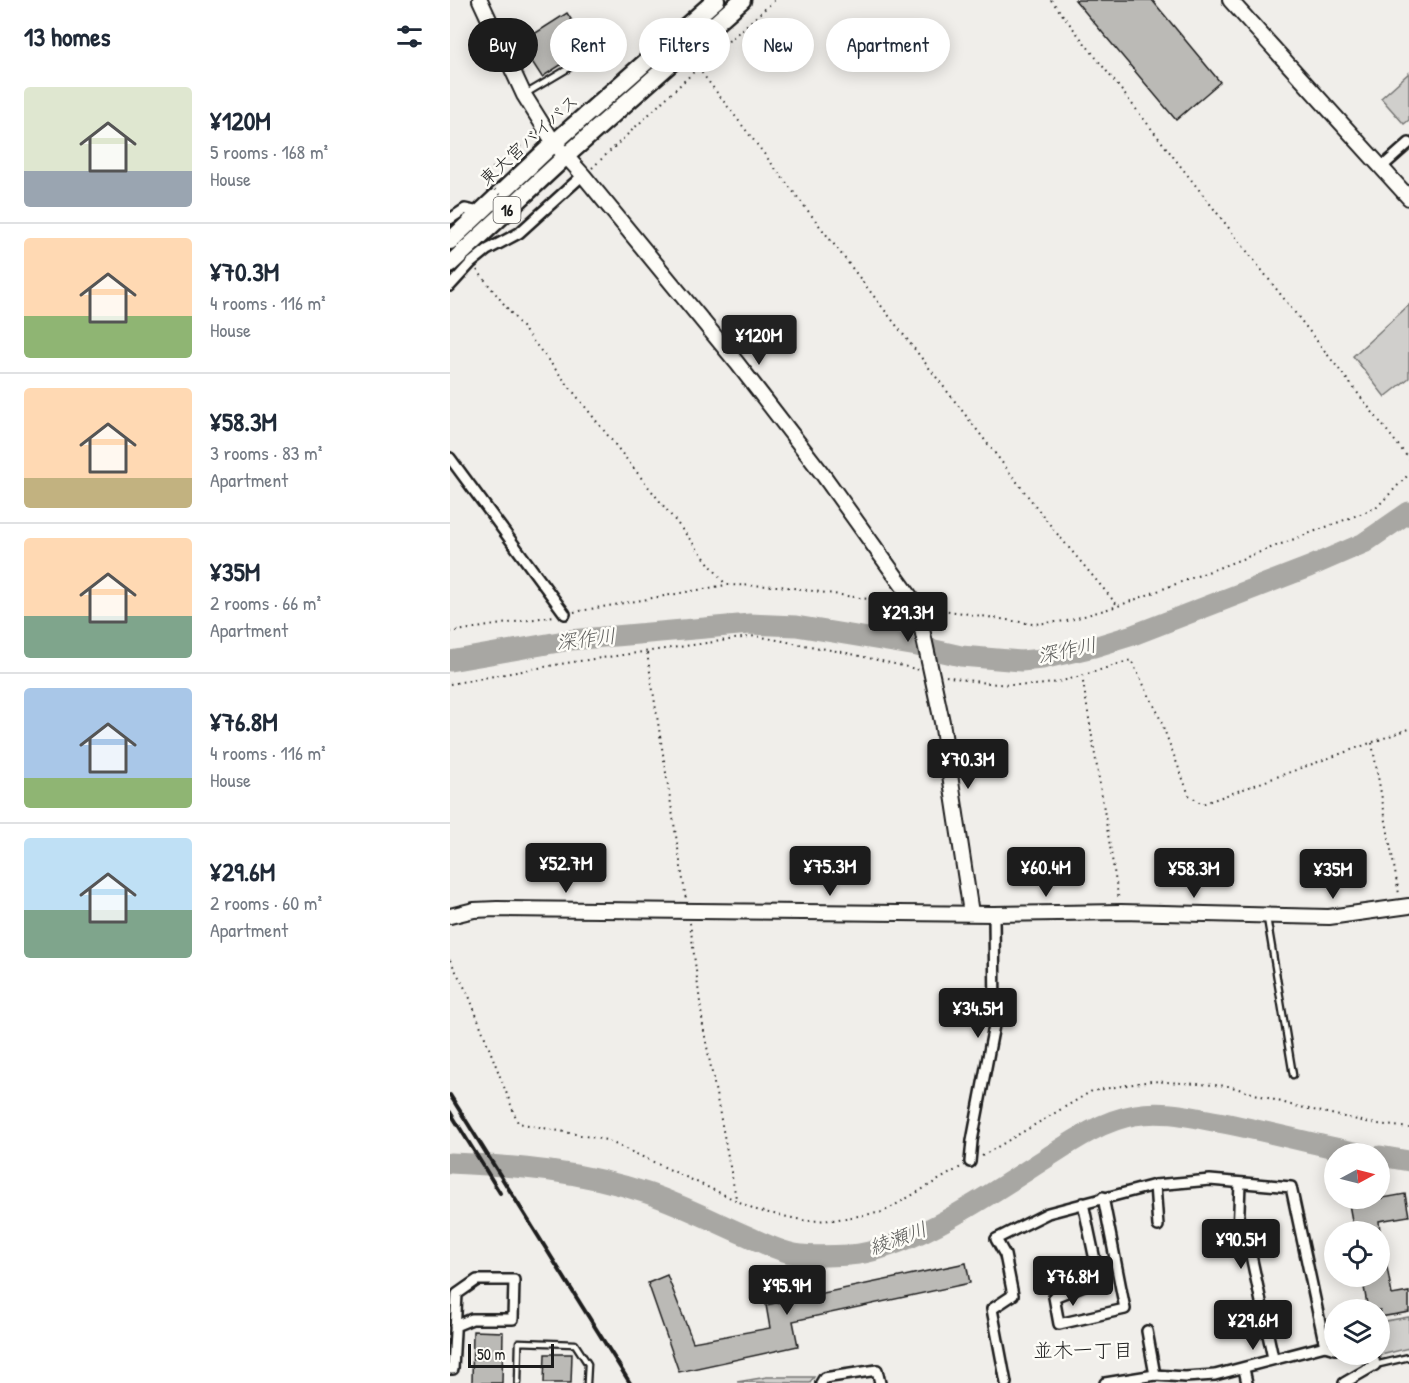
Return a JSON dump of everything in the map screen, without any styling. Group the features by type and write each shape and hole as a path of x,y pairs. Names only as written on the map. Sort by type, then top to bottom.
{"highway":[{"name":"東大宮バイパス","path":"450,241 554,144 716,0"},
{"name":"東大宮バイパス","path":"450,264 565,157 742,0"}],"street":[{"path":"480,0 524,95 554,144 583,175 737,363 821,472 917,606 942,722 971,914"},
{"path":"1230,0 1409,198"},
{"path":"1382,167 1409,143"},
{"path":"450,286 471,263 487,250 519,233 583,175"},
{"path":"450,219 465,209 479,212"},
{"path":"450,458 564,614"},
{"path":"450,916 474,910 497,909 971,914 1121,912 1266,917 1329,916 1405,907"},
{"path":"970,1162 995,1020 994,914"},
{"path":"1006,1383 992,1309 1013,1295 1005,1255 996,1239 1048,1213 1155,1185 1210,1180 1291,1186 1324,1322"},
{"path":"1240,1184 1238,1234 1249,1246 1274,1358"},
{"path":"1155,1185 1158,1226"},
{"path":"1083,1203 1099,1279 1054,1297 1059,1324 1125,1309 1103,1197"},
{"path":"450,1369 453,1369 455,1326 457,1294 477,1280 514,1280 513,1319 472,1319 455,1326"},
{"path":"1147,1331 1155,1375"},
{"path":"1106,1383 1139,1380 1155,1375 1185,1380 1244,1369 1274,1358 1324,1348"},
{"path":"1348,1382 1375,1365"},
{"path":"1244,1369 1247,1383"},
{"path":"821,1383 824,1378 877,1370 880,1383"}],"lane":[{"path":"524,95 563,72"},
{"path":"1266,917 1293,1075"},
{"path":"518,1383 519,1342 575,1344 588,1364 587,1383"},
{"path":"1390,1361 1409,1357"}],"path":[{"path":"730,40 775,0"},
{"path":"1051,0 1409,459"},
{"path":"583,175 615,149 694,72"},
{"path":"701,72 1054,530 1118,606"},
{"path":"519,215 483,176 521,146"},
{"path":"471,263 726,585"},
{"path":"450,632 726,585 780,586 1033,624 1067,621 1118,606 1376,508 1409,474"},
{"path":"450,684 566,663 756,636 847,652 967,681 1034,685 1082,675 1131,660 1157,711 1189,795 1202,804 1409,729"},
{"path":"647,653 695,950 703,1026 736,1199"},
{"path":"1083,682 1121,912"},
{"path":"1372,743 1405,907"},
{"path":"450,960 469,996 518,1124 606,1140 759,1211 807,1221 833,1220 883,1212 1092,1091 1151,1081 1229,1086 1291,1106 1371,1123 1409,1128"}],"shaded area":[{"path":"1409,73 1409,120 1404,124 1381,98"},
{"path":"1409,305 1409,378 1385,397 1353,356"},
{"path":"1409,1317 1409,1348 1390,1353 1390,1320"},
{"path":"767,1377 814,1377 810,1383 737,1382"}],"building":[{"path":"1075,0 1152,0 1220,82 1176,120"},
{"path":"567,13 570,18 559,18"},
{"path":"550,24 550,72 542,77 538,71 538,32"},
{"path":"1405,1194 1409,1216 1379,1221 1352,1221 1350,1209 1390,1209 1390,1197"},
{"path":"966,1263 970,1283 793,1321 798,1346 679,1372 648,1283 667,1275 693,1342 770,1328 766,1305"},
{"path":"1390,1284 1392,1295 1409,1292 1409,1312 1390,1315 1390,1299 1366,1299 1364,1287 1390,1287"},
{"path":"473,1331 503,1332 502,1383 472,1383"},
{"path":"545,1354 572,1354 571,1383 544,1383"}],"waterway":[{"name":"深作川","path":"450,661 570,640 750,624 796,626 917,646 961,656 1021,661 1042,659 1133,635 1309,567 1364,543 1409,512"},
{"name":"綾瀬川","path":"450,1163 550,1171 598,1179 672,1202 776,1249 808,1256 822,1256 873,1251 899,1243 952,1217 1090,1132 1112,1121 1135,1115 1164,1113 1184,1116 1324,1145"},
{"name":"綾瀬川","path":"1390,1158 1409,1161"}],"railway":[{"path":"450,1095 630,1383"},
{"path":"450,1112 500,1193"}],"district":[{"name":"並木一丁目","path":"1083,1350"}]}
